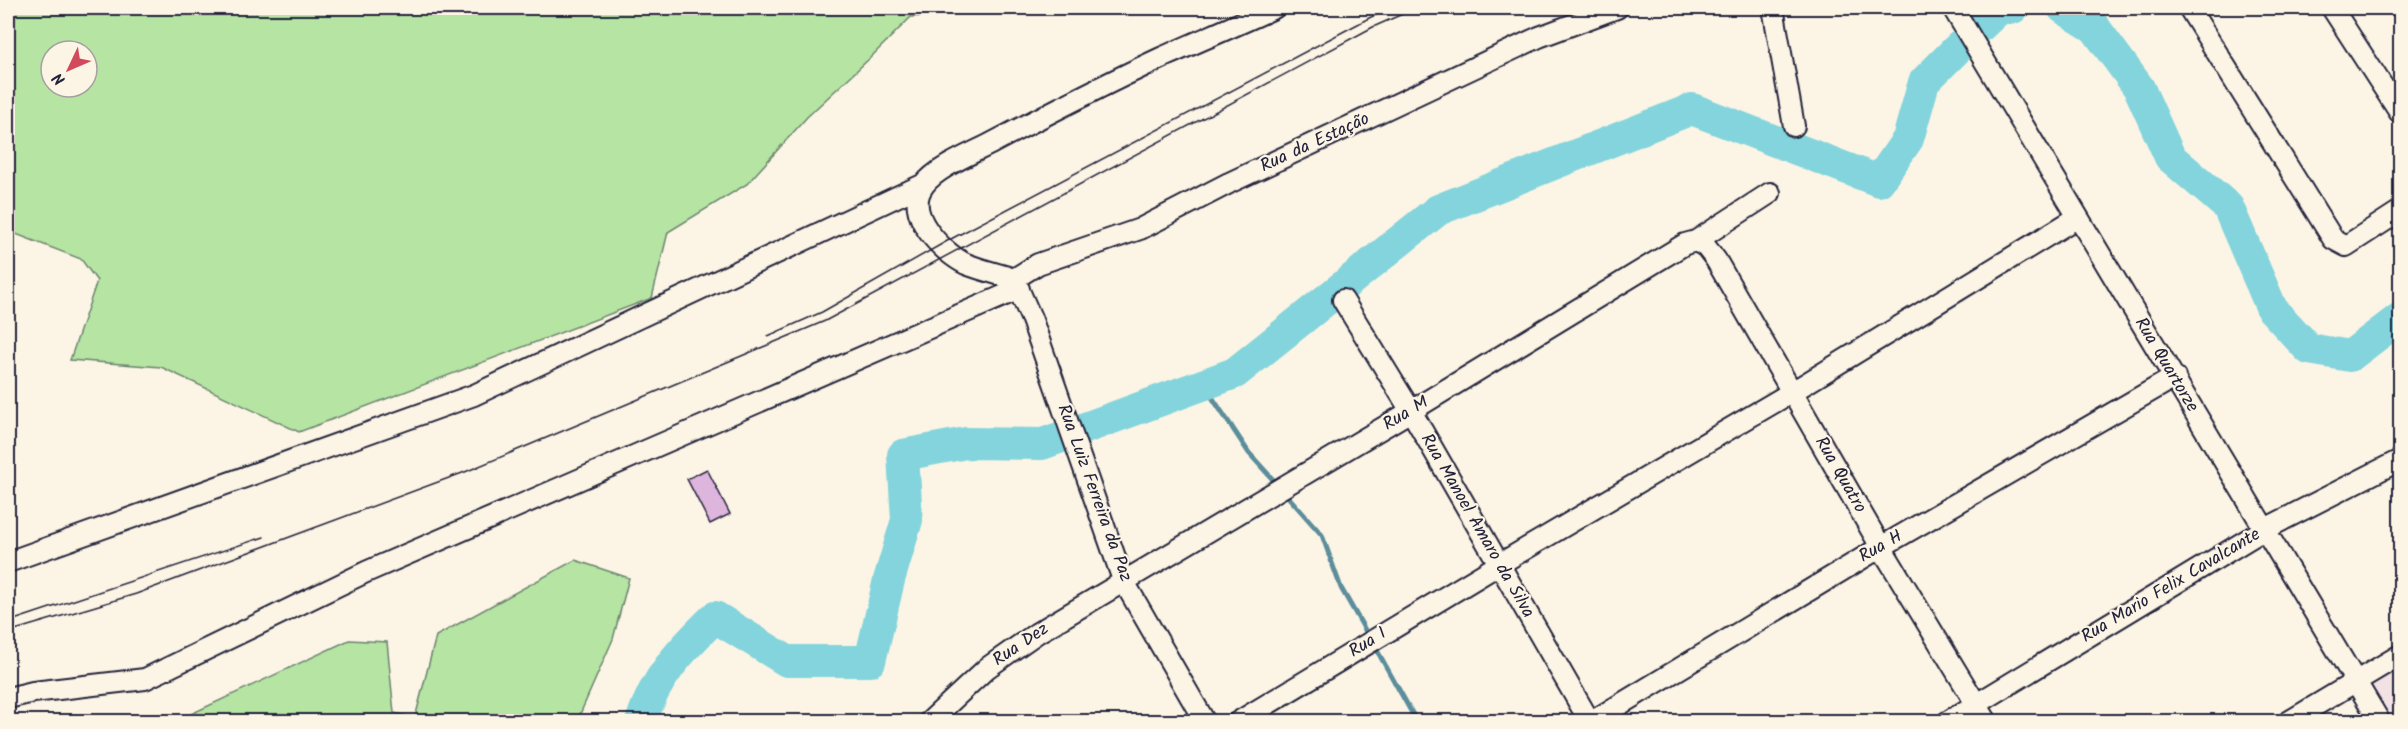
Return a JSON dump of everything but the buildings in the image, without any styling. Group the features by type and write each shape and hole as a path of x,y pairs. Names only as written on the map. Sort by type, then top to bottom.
{"street":[{"path":"8,562 474,395 924,184 940,171 1037,119 1159,59 1274,8"},
{"name":"Rua da Estação","path":"8,698 33,692 145,679 366,572 1016,284 1038,264 1140,229 1229,183 1528,42 1617,8"},
{"path":"1773,8 1794,126"},
{"name":"Rua Quartorze","path":"1953,8 2175,377 2217,453 2380,722"},
{"path":"2189,8 2333,240 2346,246 2400,211"},
{"path":"2332,8 2400,113"},
{"path":"924,184 919,195 918,209 925,225 940,245 966,264 1016,284"},
{"name":"Rua M","path":"1124,580 1412,411 1770,193"},
{"name":"Rua I","path":"1238,722 1394,626 1792,392 2078,217"},
{"name":"Rua Quatro","path":"1691,243 1706,247 1716,260 1881,547 1987,722"},
{"name":"Rua Luiz Ferreira da Paz","path":"1016,284 1032,321 1124,580 1205,722"},
{"name":"Rua Manoel Amaro da Silva","path":"1343,300 1412,411 1498,565 1590,722"},
{"name":"Rua H","path":"1590,722 1881,547 2175,377"},
{"name":"Rua Mario Felix Cavalcante","path":"1947,722 2265,529 2400,460"},
{"name":"Rua Dez","path":"928,722 987,668 1037,633 1124,580"},
{"path":"2288,722 2400,655"}],"shaded area":[{"path":"2400,669 2400,721 2389,721 2369,687"}],"green space":[{"path":"8,8 998,8 911,17 807,117 747,184 668,232 652,298 299,432 161,367 70,360 97,281 81,259 8,231"},
{"path":"575,560 629,578 613,639 577,721 176,721 349,640 387,642 394,713 415,718 436,636"}],"waterway":[{"path":"1981,26 2000,8 2013,8"},
{"path":"2063,8 2095,28 2139,88 2170,157 2228,207 2272,309 2309,349 2350,356 2400,318"},
{"path":"1085,428 1235,373 1438,210 1692,109 1879,181 1908,139 1924,82 1960,46"},
{"path":"1204,385 1249,453 1277,484"},
{"path":"641,722 662,677 691,641 715,617 787,661 870,661 889,580 907,520 903,455 966,443 1042,444 1059,438"},
{"path":"1283,491 1322,535 1341,588 1369,637"},
{"path":"1374,645 1417,722"}],"tram line":[{"path":"768,336 822,312 949,240 1371,17 1393,8"},
{"path":"8,632 136,594 465,472 825,321 1373,27 1416,8"},
{"path":"8,622 264,537"}]}
